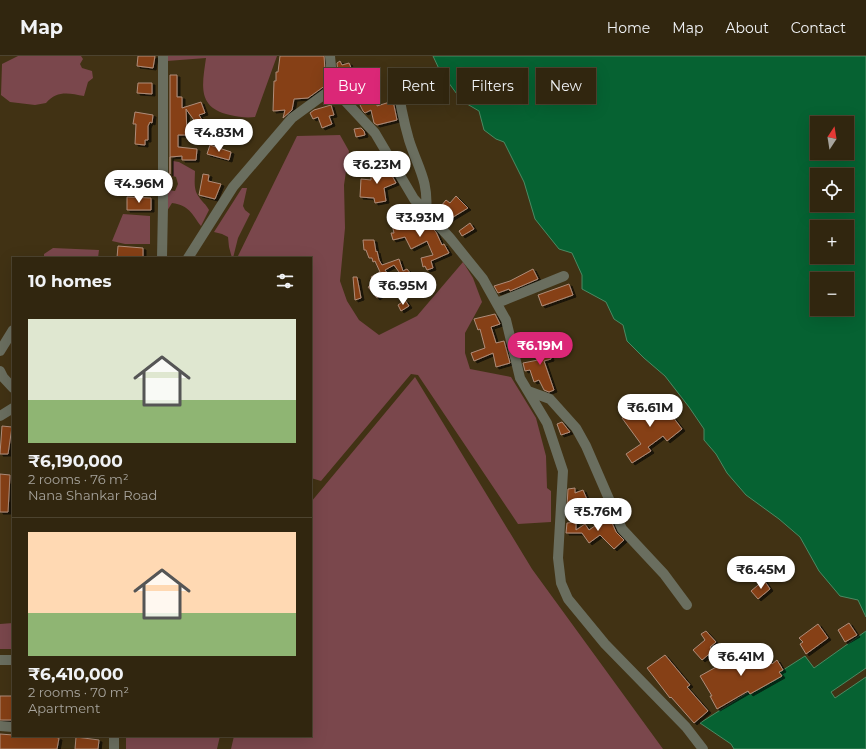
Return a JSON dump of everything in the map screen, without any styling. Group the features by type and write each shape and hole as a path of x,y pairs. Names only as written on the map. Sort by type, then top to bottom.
{"street":[{"path":"162,257 163,56"},
{"path":"330,56 331,68"},
{"path":"189,257 233,187 292,118 324,95"},
{"path":"348,104 375,133 414,199 450,238 483,279 506,320 520,378 547,423 564,471 558,558 561,583 568,599 605,644 686,727 703,749"},
{"path":"400,104 410,142 427,189 426,212"},
{"path":"497,303 564,276"},
{"path":"0,351 12,332"},
{"path":"0,371 3,377 12,387"},
{"path":"528,391 550,399 576,428 586,446 622,529 664,574 687,604"},
{"path":"0,416 12,409"},
{"path":"0,660 12,660"},
{"path":"0,726 12,726"},
{"path":"114,737 114,749"}],"shaded area":[{"path":"18,56 81,56 83,59 80,64 82,68 92,71 93,78 88,82 84,96 68,93 59,94 54,96 46,103 35,105 10,102 1,95 2,64"},
{"path":"168,56 277,56 255,117 242,117 219,112 207,101 203,86 206,58 167,61"},
{"path":"433,56 866,56 866,617 858,600 840,596 819,571 800,537 779,519 746,495 727,473 716,454 704,440 704,429 689,407 665,376 627,341 623,325 614,319 606,302 582,289 582,275 572,253 559,249 535,219 524,182 504,142 496,139 484,130 479,111 467,104 528,104 528,68 457,68 457,94 449,83 449,68 439,68"},
{"path":"340,135 349,151 344,185 345,228 340,281 347,301 359,320 379,335 417,316 463,262 473,278 482,302 465,333 465,353 470,369 511,377 536,418 546,456 547,488 551,491 551,522 518,524 418,375 411,374 321,481 312,478 312,257 237,257 297,136"},
{"path":"173,161 179,162 195,171 197,194 209,210 201,226 190,211 183,206 172,203 167,211 168,190 175,191 178,184 176,177 173,176"},
{"path":"242,188 247,188 243,206 250,214 238,238 233,257 232,257 229,247 228,237 214,232"},
{"path":"123,214 150,216 150,244 125,244 112,241"},
{"path":"53,248 99,250 98,257 44,257 44,254"},
{"path":"415,377 532,569 663,749 231,749 234,737 312,737 312,501"},
{"path":"12,623 12,649 0,649 0,624"},
{"path":"866,631 866,668 831,692 835,698 866,677 866,749 734,749 731,744 700,723 805,656 814,668"},
{"path":"126,737 220,737 217,749 126,749"}],"building":[{"path":"138,56 155,56 153,68 137,66"},
{"path":"280,56 324,56 324,86 308,98 294,99 292,110 283,118 285,110 273,111 274,81 276,81 276,72 278,72"},
{"path":"340,61 342,65 349,63 351,68 337,68 337,63"},
{"path":"170,75 177,75 177,97 182,97 182,108 201,102 205,113 199,115 215,142 211,144 186,109 187,135 178,135 178,147 197,149 196,160 182,160 182,156 170,157"},
{"path":"138,83 152,83 152,94 137,93"},
{"path":"388,103 388,104 394,104 397,120 377,125 374,123 371,110 365,113 360,104 377,104 377,106"},
{"path":"331,105 334,115 329,116 332,124 322,128 318,117 313,119 310,113 314,110"},
{"path":"135,112 153,115 152,123 150,122 148,126 148,140 145,140 145,145 135,144 136,124 133,124"},
{"path":"234,124 240,126 242,132 240,138 234,140 228,138 226,132 228,126"},
{"path":"361,128 365,135 356,137 354,129"},
{"path":"210,145 231,152 229,160 207,154"},
{"path":"382,159 387,173 390,172 396,183 384,188 386,201 375,203 374,198 360,197 361,179 371,180 371,177 381,176 376,162"},
{"path":"130,172 148,172 148,185 131,185"},
{"path":"203,174 209,175 208,181 221,184 215,199 199,195"},
{"path":"456,196 468,208 450,219 441,206 446,200 450,203"},
{"path":"127,197 151,198 151,210 127,210"},
{"path":"422,217 436,232 442,245 444,244 449,253 431,261 433,268 427,270 425,266 423,267 421,258 433,255 427,241 411,249 405,237 393,240 391,233 394,233 391,220 400,219 402,224"},
{"path":"470,223 474,229 462,236 459,231"},
{"path":"363,240 374,240 376,252 377,251 382,265 399,259 403,271 407,269 411,274 404,279 394,265 385,270 395,284 377,298 368,287 375,282 371,277 380,272 375,261 373,262 372,258 369,258 366,250 364,250"},
{"path":"118,246 143,248 143,257 117,257"},
{"path":"533,269 538,279 510,291 509,289 498,293 494,286 510,281"},
{"path":"353,277 357,277 361,298 355,300"},
{"path":"569,284 573,295 542,306 538,295"},
{"path":"405,300 409,306 401,311 398,305"},
{"path":"495,314 500,324 491,327 496,343 504,341 510,363 496,367 493,353 474,361 471,353 485,348 480,329 478,330 474,319"},
{"path":"542,338 545,351 549,350 551,359 544,361 554,390 549,392 544,390 539,380 534,382 530,370 525,371 523,363 538,360 532,341"},
{"path":"650,399 660,412 666,408 682,429 667,441 663,436 648,447 651,451 632,463 626,454 641,444 622,418"},
{"path":"562,422 570,432 561,435 557,424"},
{"path":"2,426 12,427 8,454 0,454"},
{"path":"0,474 10,475 8,512 0,512"},
{"path":"575,488 575,493 583,490 588,502 576,503 576,507 567,507 568,489"},
{"path":"609,516 616,532 624,540 614,549 600,535 589,543 582,533 566,533 567,523 576,522 576,530 585,524 589,530"},
{"path":"764,580 770,589 758,599 751,591"},
{"path":"849,623 857,635 845,642 838,630"},
{"path":"818,624 828,638 806,654 800,644 803,642 799,638"},
{"path":"706,631 716,642 710,647 713,651 702,660 693,650 705,640 701,634"},
{"path":"761,645 772,664 777,660 783,670 779,672 782,676 750,694 748,691 717,709 710,696 712,696 700,676 718,666 720,669"},
{"path":"665,655 690,685 687,687 708,711 694,723 671,697 670,698 647,668"},
{"path":"0,696 12,696 12,720 0,720"},
{"path":"0,734 12,735 12,737 59,738 57,749 0,749"},
{"path":"76,737 99,740 98,749 75,749"}]}
